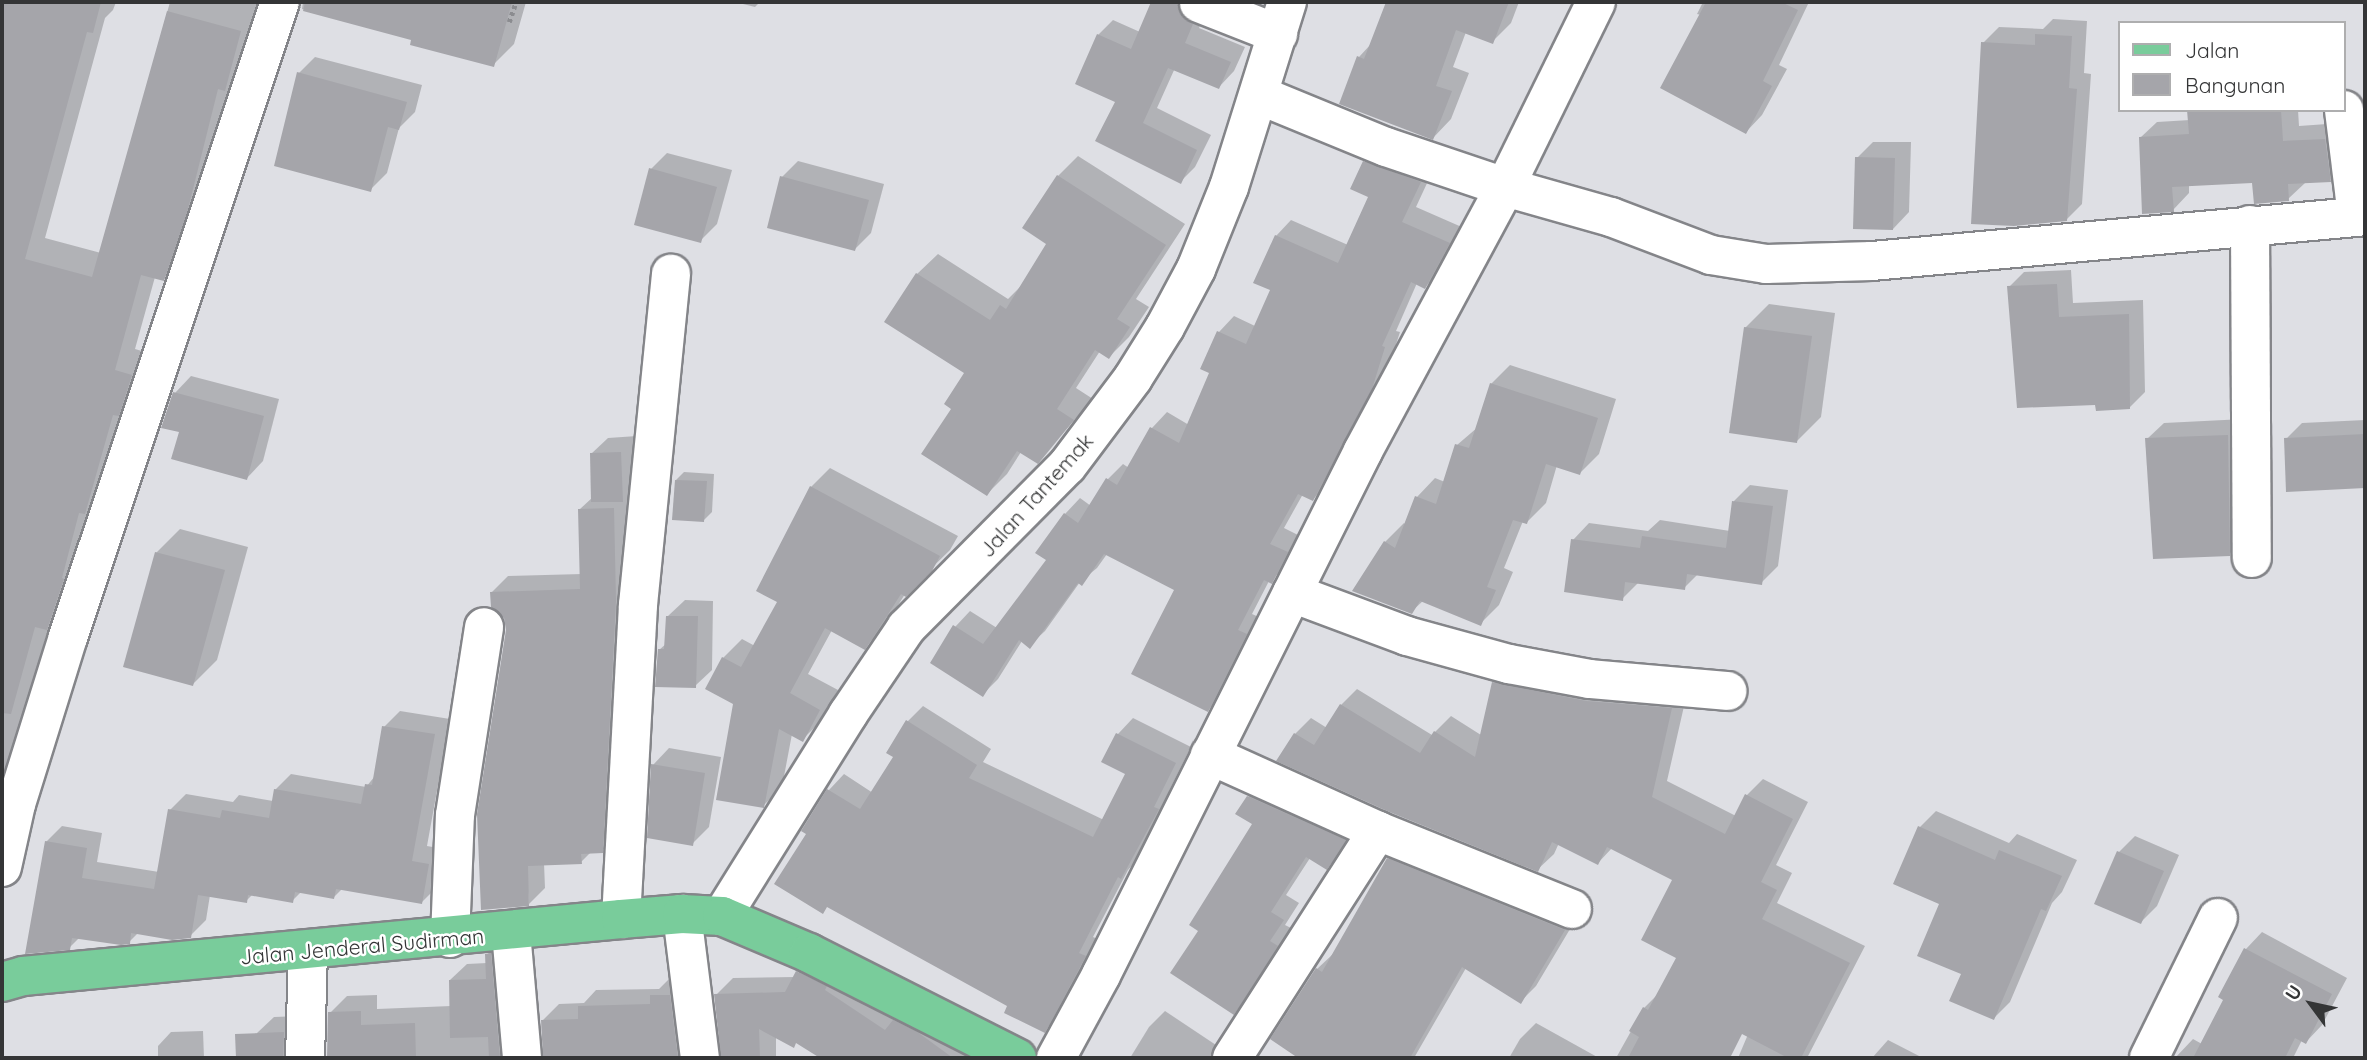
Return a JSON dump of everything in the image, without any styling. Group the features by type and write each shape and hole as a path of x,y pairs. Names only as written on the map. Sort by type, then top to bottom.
{"main road":[{"name":"Jalan Jenderal Sudirman","path":"2,982 23,976 450,938 621,919 682,914 722,916"},
{"path":"722,916 809,953 1017,1058"}],"street":[{"path":"2,867 16,804 68,637 280,2"},
{"path":"1056,1058 1363,451 1505,187 1596,2"},
{"path":"1199,3 1282,18"},
{"name":"Jalan Tantemak","path":"722,916 848,714 906,628 1045,489 1133,378 1196,269 1229,187 1282,18"},
{"path":"1259,95 1386,147 1505,187 1611,217 1711,255 1766,264 1872,261 2361,216 2344,112"},
{"path":"2250,225 2252,558"},
{"path":"621,919 638,605 671,274"},
{"path":"1292,593 1408,636 1508,664 1590,679 1727,691"},
{"path":"450,938 455,815 484,627"},
{"path":"1210,755 1378,831 1572,909"},
{"path":"1232,1058 1378,831"},
{"path":"682,914 701,1058"},
{"path":"2149,1058 2217,918"},
{"path":"511,932 522,1058"},
{"path":"306,1058 308,950"}],"path":[{"path":"509,22 516,2"}],"building":[{"path":"2,2 101,2 93,33 87,32 25,259 92,277 167,11 241,31 225,91 218,89 187,213 164,281 141,275 115,370 132,375 119,416 113,415 85,514 79,513 62,578 64,579 47,630 35,627 11,714 2,713"},
{"path":"305,2 512,2 494,67 410,45 411,40 303,11"},
{"path":"1151,2 1178,2 1182,16 1193,24 1185,43 1231,62 1219,89 1168,68 1143,123 1197,150 1181,184 1095,141 1115,102 1075,84 1097,34 1131,49"},
{"path":"1386,2 1509,2 1493,44 1456,30 1436,86 1452,91 1433,140 1339,104 1357,56 1364,59"},
{"path":"1706,2 1781,2 1798,10 1763,81 1772,86 1746,134 1660,88"},
{"path":"2035,34 2072,36 2069,88 2077,89 2067,221 2014,226 1971,224 1981,42 2035,45"},
{"path":"297,72 407,102 399,130 388,127 371,192 274,166"},
{"path":"2187,112 2281,112 2283,141 2325,139 2331,182 2288,184 2289,201 2254,204 2252,183 2172,187 2174,212 2142,214 2139,137 2189,134"},
{"path":"1855,157 1895,158 1893,230 1853,229"},
{"path":"1363,161 1421,182 1402,222 1450,243 1425,289 1411,282 1382,346 1385,347 1372,389 1313,501 1298,494 1270,544 1288,552 1272,584 1264,580 1238,630 1247,634 1208,712 1131,674 1174,590 1104,554 1082,586 1078,583 1030,649 1019,640 983,697 930,663 953,625 983,644 1046,560 1035,553 1064,513 1078,523 1106,478 1117,485 1150,427 1179,443 1209,373 1200,369 1217,331 1246,344 1270,290 1253,283 1275,235 1338,263 1368,197 1350,189"},
{"path":"649,168 717,187 701,243 634,225"},
{"path":"1057,175 1166,245 1117,319 1130,327 1109,359 1095,350 1057,409 1074,420 1038,464 1017,451 987,496 921,454 951,409 944,404 964,373 884,322 916,273 990,320 1000,305 1006,309 1046,244 1022,228"},
{"path":"780,176 869,200 855,251 767,228"},
{"path":"2057,284 2059,317 2129,314 2130,409 2096,411 2095,405 2017,408 2007,286"},
{"path":"1744,327 1812,336 1797,443 1729,433"},
{"path":"1490,383 1598,418 1580,475 1546,464 1527,524 1513,520 1487,587 1496,590 1481,626 1420,601 1412,614 1352,591 1384,541 1395,548 1415,496 1436,504 1455,444 1469,448"},
{"path":"173,392 264,416 247,480 171,459 179,432 161,428"},
{"path":"2365,434 2365,488 2286,492 2284,438"},
{"path":"2228,435 2230,556 2153,559 2145,438"},
{"path":"621,452 623,502 591,502 590,453"},
{"path":"675,480 707,481 704,522 672,520"},
{"path":"810,486 940,556 932,571 906,597 901,594 865,650 825,628 790,693 820,710 803,742 779,729 764,808 716,800 733,704 705,689 722,657 741,667 777,602 756,591"},
{"path":"1732,501 1773,506 1762,585 1687,574 1685,590 1625,582 1623,601 1564,592 1571,539 1640,548 1642,536 1726,548"},
{"path":"614,508 616,601 603,853 581,854 582,864 528,866 529,906 481,910 477,814 506,630 504,618 491,607 490,592 580,589 578,509"},
{"path":"155,552 225,570 193,686 123,667"},
{"path":"666,616 698,616 696,688 655,687 658,649 664,649"},
{"path":"1492,682 1586,701 1672,708 1652,797 1725,834 1745,794 1793,819 1761,882 1777,890 1762,919 1850,963 1801,1058 1788,1058 1742,1034 1730,1058 1628,1058 1639,1037 1629,1031 1643,1007 1648,1010 1676,958 1641,940 1672,880 1607,847 1598,865 1552,842 1538,872 1387,811 1276,761 1294,733 1314,745 1340,704 1420,753 1434,731 1475,757"},
{"path":"906,720 977,765 969,778 1093,837 1125,774 1101,762 1116,733 1176,763 1154,807 1159,809 1121,879 1118,877 1079,953 1086,956 1045,1033 1004,1013 1007,1006 827,907 823,914 774,884 806,834 801,831 827,789 860,809 893,757 886,753"},
{"path":"382,726 435,734 412,861 429,864 422,904 336,889 334,899 295,892 293,903 248,895 247,903 198,895 191,938 172,940 131,933 130,944 121,945 72,938 70,950 25,954 45,841 87,848 82,878 154,889 168,809 220,818 222,810 269,818 274,789 361,804 365,784 372,785"},
{"path":"651,764 705,773 693,846 647,838"},
{"path":"1247,796 1346,840 1327,870 1306,857 1271,912 1284,920 1270,941 1278,946 1234,1015 1170,973 1198,931 1189,925 1252,824 1235,814"},
{"path":"1918,826 1995,860 1999,850 2062,876 2046,911 2041,909 1994,1020 1949,1001 1961,974 1917,956 1939,904 1893,884"},
{"path":"2117,851 2164,871 2141,924 2094,904"},
{"path":"1387,858 1565,930 1521,1004 1462,967 1410,1058 1298,1058 1270,1039 1316,968 1322,972"},
{"path":"2244,948 2332,994 2306,1044 2295,1038 2285,1058 2193,1058 2223,1000 2218,997"},
{"path":"491,953 500,1058 489,1058 488,1037 450,1038 449,980 486,979 485,954"},
{"path":"796,971 827,986 825,990 885,1030 893,1020 916,1031 953,1058 820,1058 796,1043 794,1048 759,1029 760,1058 721,1058 714,994 785,992"},
{"path":"650,995 670,995 678,1058 543,1058 541,1020 578,1019 578,1006 650,1004"},
{"path":"361,1011 361,1025 415,1023 416,1058 327,1058 328,1012"},
{"path":"284,1032 283,1058 236,1058 235,1034"}]}
